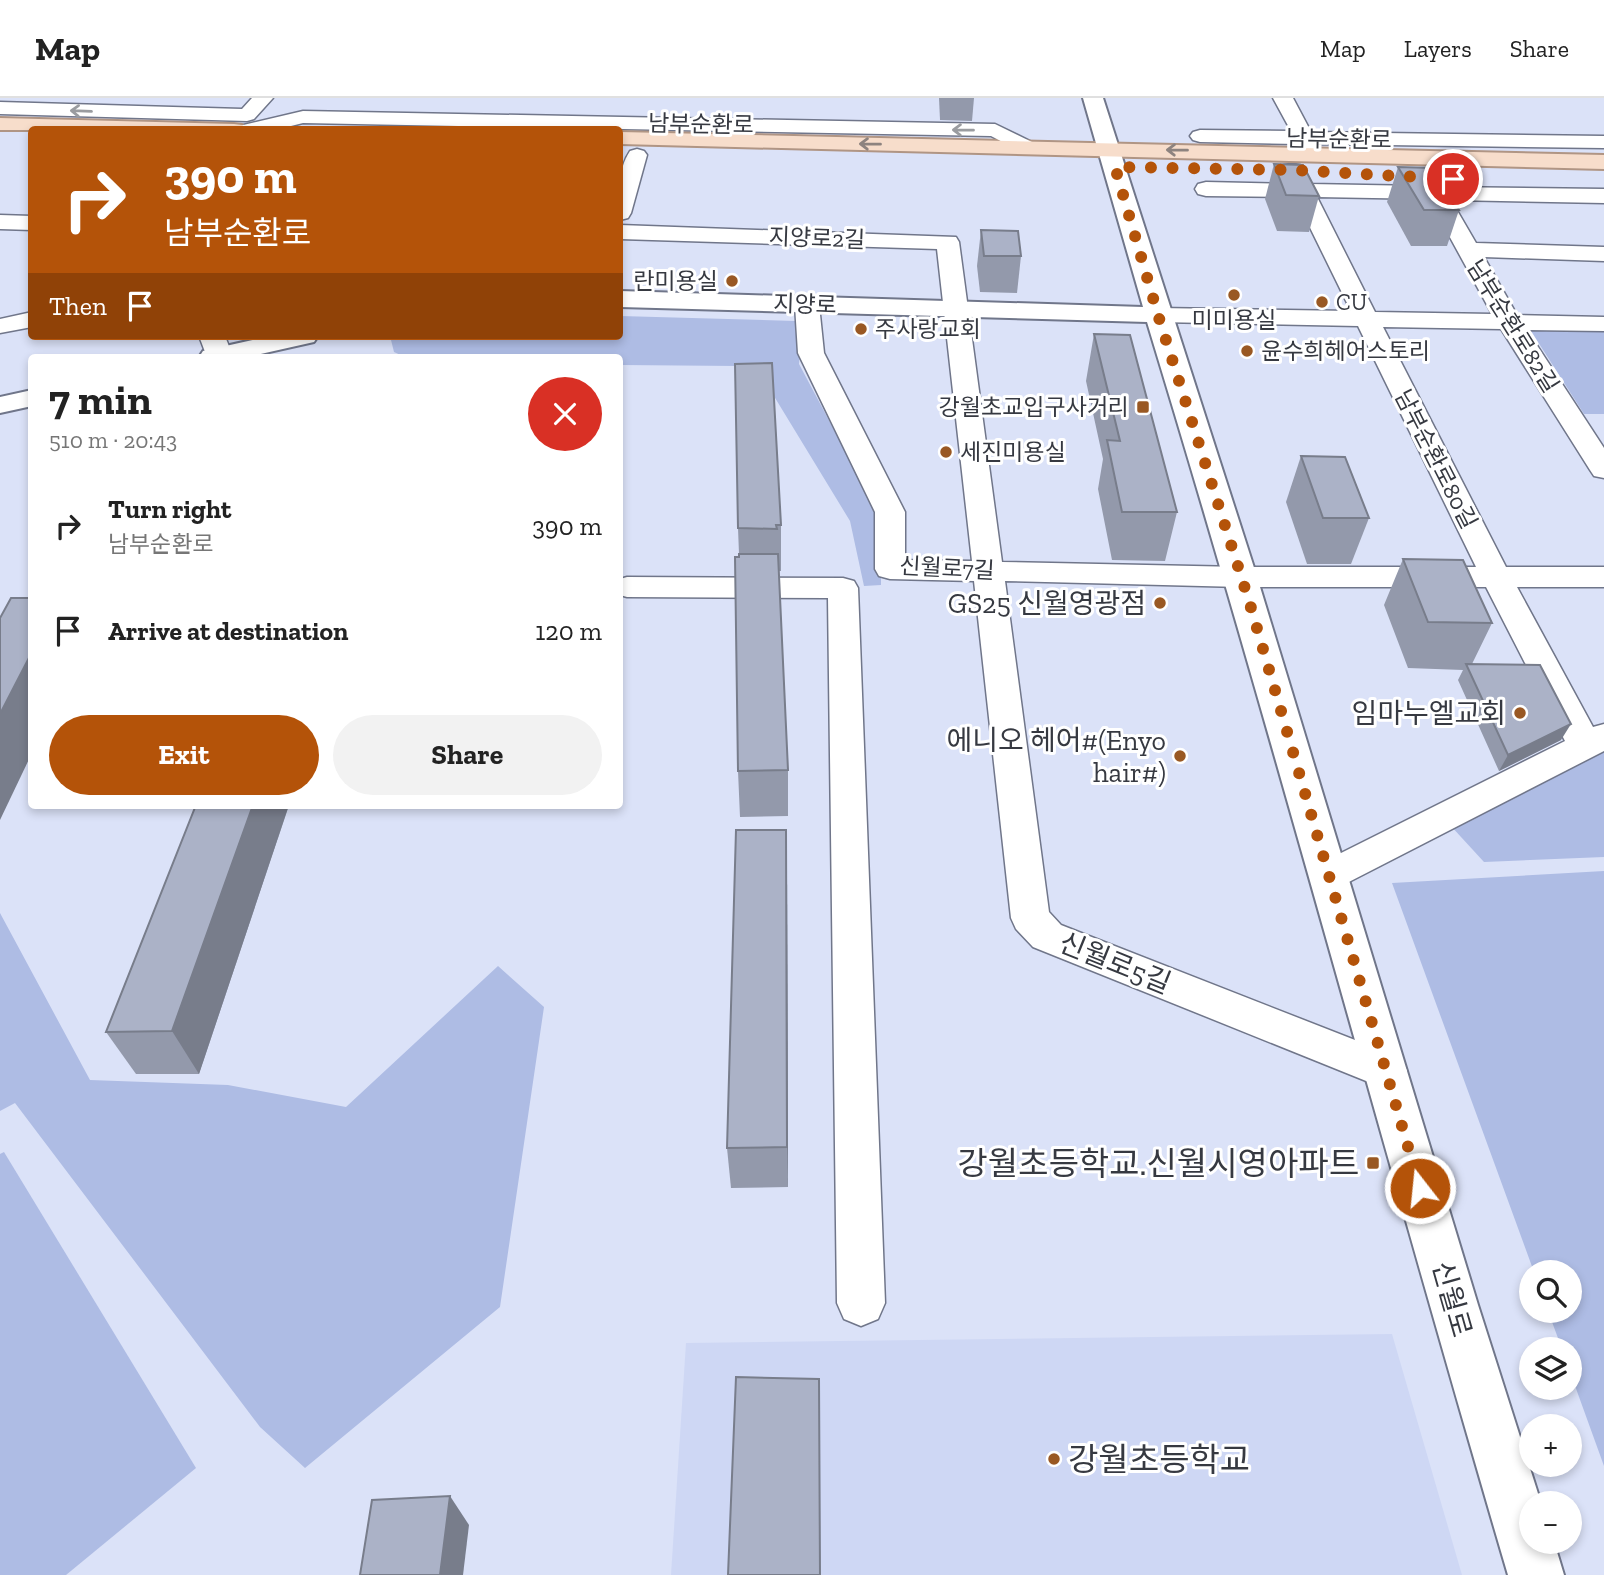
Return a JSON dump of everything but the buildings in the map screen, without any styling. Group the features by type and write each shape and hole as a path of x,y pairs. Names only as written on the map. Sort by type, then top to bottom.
{"main road":[{"name":"신월로","path":"1093,98 1241,576 1330,874 1453,1305 1536,1575"},
{"name":"남부순환로","path":"0,124 88,126"},
{"name":"남부순환로","path":"623,138 1027,147 1113,158"},
{"path":"0,143 28,143"},
{"name":"남부순환로","path":"1303,163 1604,154"},
{"name":"남부순환로","path":"628,155 1113,158 1604,175"},
{"name":"남부순환로","path":"1491,158 1604,162"},
{"name":"남부순환로","path":"1303,163 1432,186 1604,183"},
{"name":"지양로","path":"623,299 1158,315"},
{"path":"216,351 281,340"},
{"path":"0,405 28,399"}],"street":[{"path":"0,108 242,125 263,98"},
{"path":"645,122 657,98"},
{"name":"남부순환로80길","path":"1283,98 1303,163 1366,319 1496,577 1595,740"},
{"name":"남부순환로","path":"242,125 303,117 995,130 1027,147"},
{"name":"남부순환로","path":"1200,136 1303,163"},
{"name":"남부순환로","path":"1206,189 1303,163 1604,142"},
{"path":"623,191 628,155"},
{"name":"남부순환로","path":"1432,186 1604,196"},
{"name":"남부순환로82길","path":"1432,186 1509,322 1604,470"},
{"path":"0,222 28,223"},
{"name":"지양로2길","path":"623,233 948,242 955,309"},
{"path":"1466,250 1603,255"},
{"name":"신월로7길","path":"807,304 811,353 890,512 890,569 1241,576"},
{"name":"신월로5길","path":"955,309 1030,918 1047,936 1386,1071"},
{"path":"1158,315 1604,324"},
{"path":"0,326 28,320"},
{"path":"1241,576 1604,577"},
{"path":"627,587 843,588 861,1303"},
{"path":"1330,874 1595,740"}],"shaded area":[{"path":"623,316 796,321 802,327 799,364 881,518 881,585 864,586 850,521 758,370 738,366 623,365 623,354 394,352 391,340 623,340"},
{"path":"1604,330 1604,414 1584,414 1531,331"},
{"path":"1604,750 1604,857 1484,862 1450,825"},
{"path":"1604,871 1604,1466 1580,1400 1582,1337 1558,1337 1552,1323 1582,1323 1582,1260 1530,1260 1392,883"},
{"path":"0,913 90,1080 228,1085 346,1107 498,966 544,1007 500,1307 305,1468 260,1427 15,1103 0,1111"},
{"path":"4,1152 196,1468 66,1575 0,1575 0,1154"},
{"name":"강월초등학교","path":"1392,1334 1462,1575 671,1575 686,1343"}],"place":[{"name":"란미용실","path":"732,281"},
{"name":"미미용실","path":"1234,295"},
{"name":"CU","path":"1322,302"},
{"name":"주사랑교회","path":"861,329"},
{"name":"윤수희헤어스토리","path":"1247,351"},
{"name":"강월초교입구사거리","path":"1143,407"},
{"name":"세진미용실","path":"946,452"},
{"name":"GS25 신월영광점","path":"1160,603"},
{"name":"임마누엘교회","path":"1520,713"},
{"name":"에니오 헤어#(Enyo hair#)","path":"1180,756"},
{"name":"강월초등학교.신월시영아파트","path":"1373,1163"},
{"name":"강월초등학교","path":"1054,1459"}],"route":[{"path":"1420,1188 1249,601 1158,315 1115,167 1292,170 1453,179"}]}
